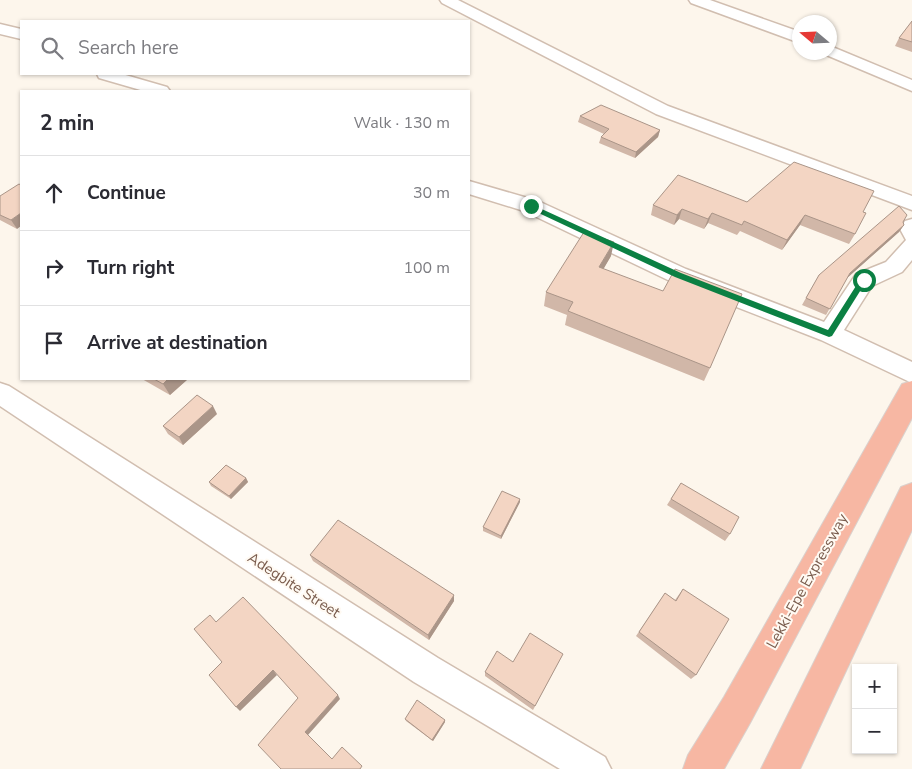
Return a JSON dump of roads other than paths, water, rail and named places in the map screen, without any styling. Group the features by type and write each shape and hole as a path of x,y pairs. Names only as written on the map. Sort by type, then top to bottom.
{"highway":[{"name":"Lekki-Epe Expressway","path":"702,769 737,710 912,392"},
{"path":"780,769 912,497"}],"street":[{"path":"447,0 662,110 912,203"},
{"path":"696,0 792,35"},
{"path":"0,29 20,34"},
{"path":"837,54 912,86"},
{"path":"108,75 158,90"},
{"path":"470,187 531,206 678,275 829,334 912,373"},
{"path":"912,226 910,229 912,235"},
{"path":"829,334 864,280 894,267 912,246"},
{"name":"Adegbite Street","path":"0,393 426,670 593,769"}]}
